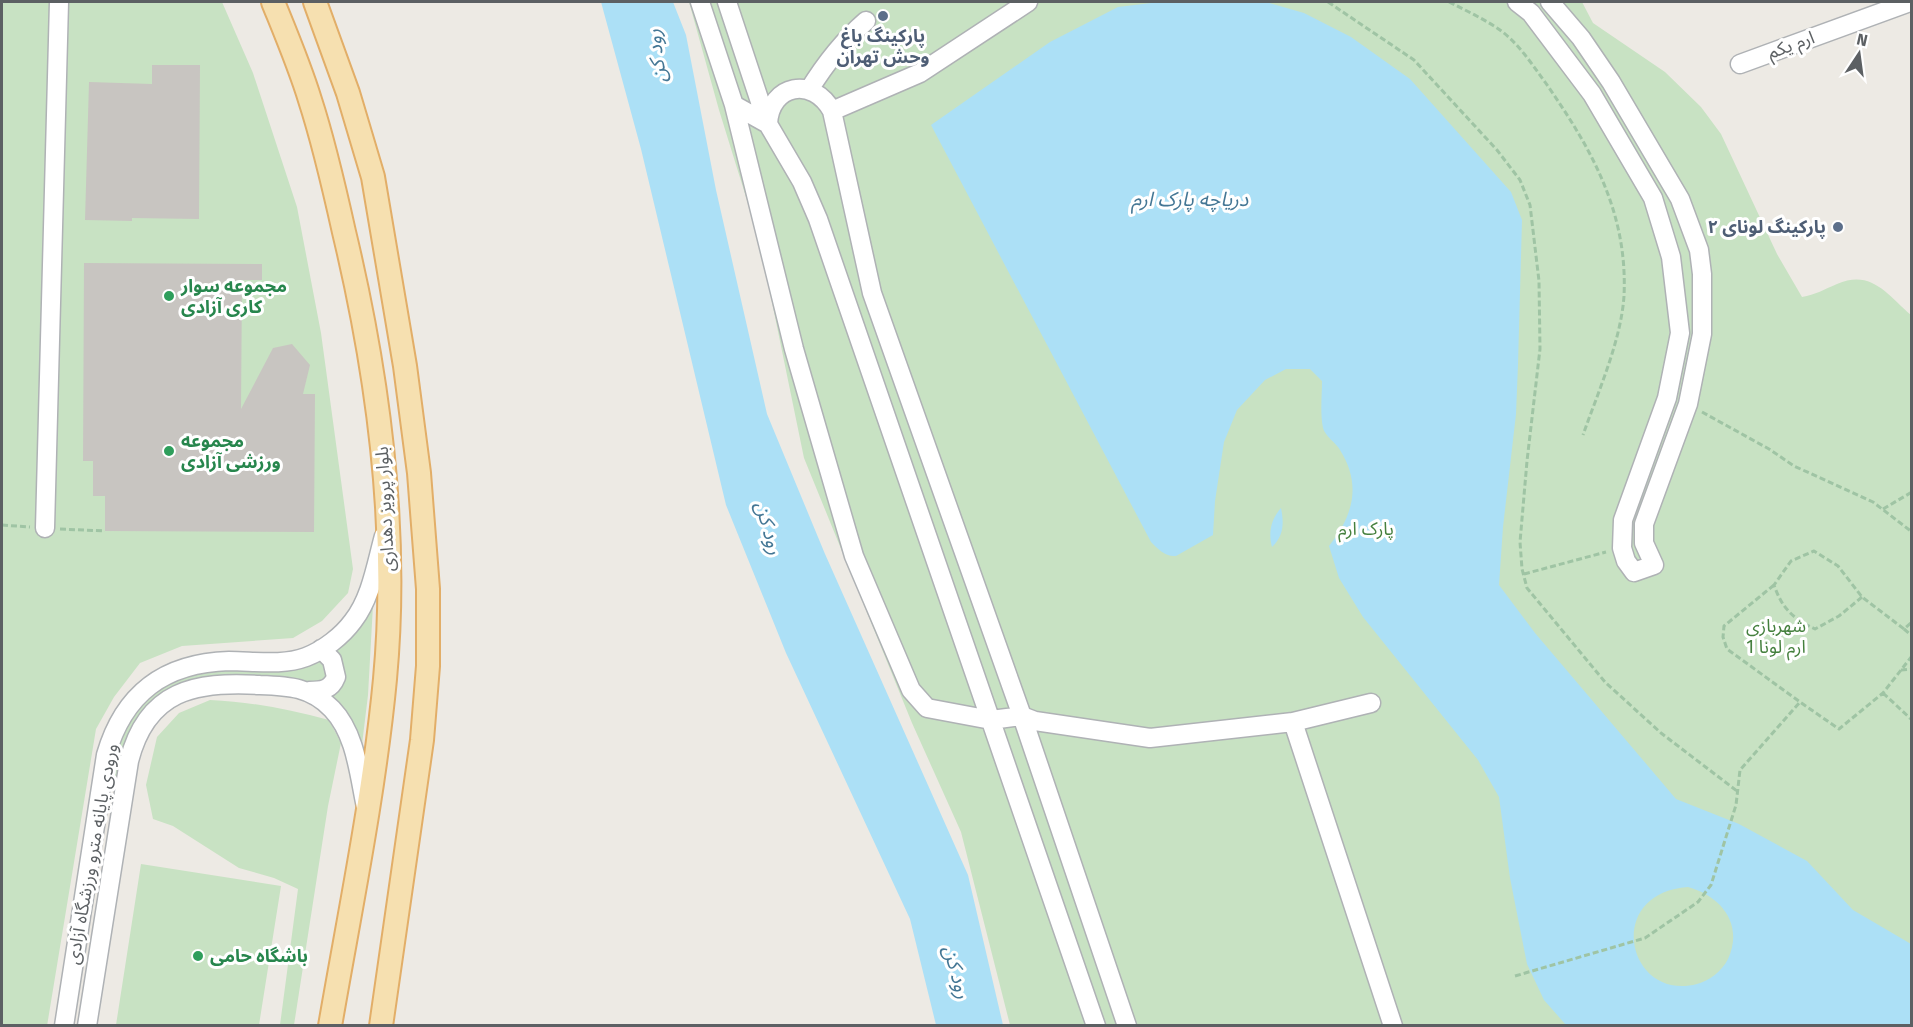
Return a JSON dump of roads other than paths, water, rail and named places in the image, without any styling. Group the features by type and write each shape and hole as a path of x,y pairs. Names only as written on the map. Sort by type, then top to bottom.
{"main road":[{"name":"بلوار پرویز دهداری","path":"273,2 310,98 357,288 382,443 388,524 385,678 367,813 330,1026"},
{"name":"بلوار پرویز دهداری","path":"315,2 348,93 373,177 405,366 419,473 428,589 428,666 422,740 381,1026"}],"street":[{"path":"45,528 59,2"},
{"path":"700,2 734,105 794,350 854,556 911,690 927,708 992,720 1022,716 1035,721 1150,738 1293,722 1371,703"},
{"path":"727,2 768,124 802,182 818,219 1096,1026"},
{"path":"832,111 920,73 1028,2"},
{"path":"1517,2 1531,13 1592,94 1653,198 1671,257 1680,333 1667,398 1623,520 1622,548 1626,561 1634,572 1654,566 1644,543 1644,524 1688,404 1702,334 1702,274 1699,250 1680,199 1611,82 1581,38 1550,2"},
{"name":"ارم یکم","path":"1740,64 1910,2"},
{"path":"809,90 834,54 866,21"},
{"path":"1592,94 1611,82"},
{"path":"768,124 768,115 779,96 798,88 819,94 832,111 872,293 1022,716 1127,1026"},
{"path":"734,105 768,124"},
{"path":"1667,398 1688,404"},
{"name":"ورودی پایانه مترو ورزشگاه آزادی","path":"64,1026 96,811 111,738 127,708 146,688 167,674 203,663 279,662 307,657 321,649 340,635 360,610 369,589 388,524"},
{"path":"87,1026 133,745 146,720 154,710 178,693 206,685 236,683 309,691 330,688 336,676 332,660 321,649"},
{"path":"309,691 322,699 334,711 349,735 367,813"},
{"path":"1293,722 1393,1026"},
{"path":"96,811 120,816"}],"water":[{"name":"رود کن","path":"601,2 673,2 686,35 716,190 767,414 825,554 968,875 1003,1025 936,1025 910,919 786,653 726,505 641,149"},
{"name":"دریاچه پارک ارم","path":"1160,2 1266,2 1304,13 1351,37 1410,79 1511,192 1522,220 1518,365 1516,414 1499,585 1535,633 1676,799 1739,824 1807,861 1853,910 1911,944 1911,1025 1566,1025 1544,1000 1527,964 1510,878 1499,797 1478,760 1363,617 1339,578 1329,546 1349,512 1353,488 1347,463 1323,428 1322,381 1310,369 1286,369 1265,380 1237,410 1224,442 1215,501 1213,535 1176,556 1165,554 1151,542 931,125 1050,42 1118,7","holes":["1688,887 1710,897 1726,913 1731,923 1732,946 1728,959 1710,978 1697,984 1673,985 1654,977 1641,963 1634,944 1635,925 1644,907 1661,894"]},
{"path":"1281,508 1282,529 1272,547 1271,526"}],"place":[{"name":"پارکینگ باغ وحش تهران","path":"883,16"},
{"name":"پارکینگ لونای ۲","path":"1838,227"},
{"name":"مجموعه سوار کاری آزادی","path":"169,296"},
{"name":"مجموعه ورزشی آزادی","path":"169,451"},
{"name":"باشگاه حامی","path":"198,956"}],"park label":[{"name":"پارک ارم","path":"1366,529"},
{"name":"شهربازی ارم لونا 1","path":"1776,636"}]}
